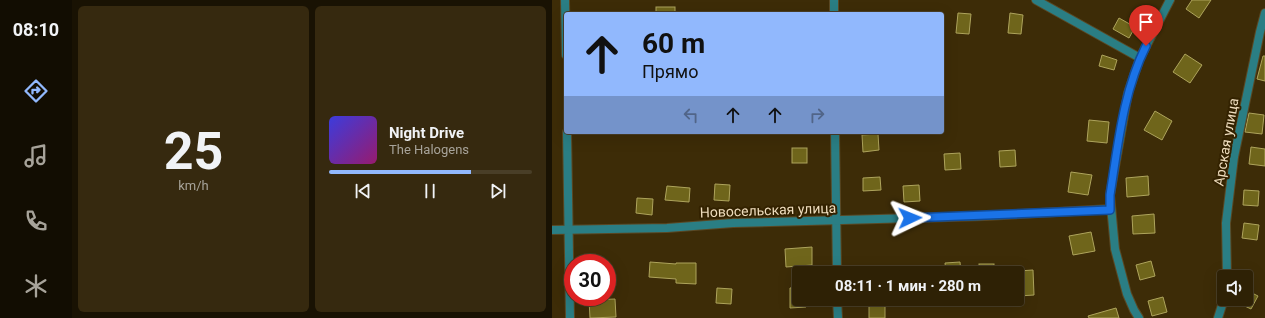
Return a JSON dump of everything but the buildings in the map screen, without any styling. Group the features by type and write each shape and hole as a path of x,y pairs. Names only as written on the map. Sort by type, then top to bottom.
{"street":[{"path":"565,0 565,12"},
{"path":"834,0 834,12"},
{"path":"1036,0 1140,58"},
{"path":"1139,318 1126,294 1115,249 1110,210 1110,195 1128,93 1140,58 1170,0"},
{"name":"Арская улица","path":"1227,270 1226,223 1234,157 1265,13"},
{"path":"567,134 570,318"},
{"path":"835,134 837,266"},
{"name":"Новосельская улица","path":"552,230 667,228 733,223 985,216 1110,210"},
{"path":"837,306 838,318"},
{"path":"1218,318 1222,306"}],"route":[{"path":"910,218 1110,210 1110,195 1128,93 1140,58 1146,46"}]}
